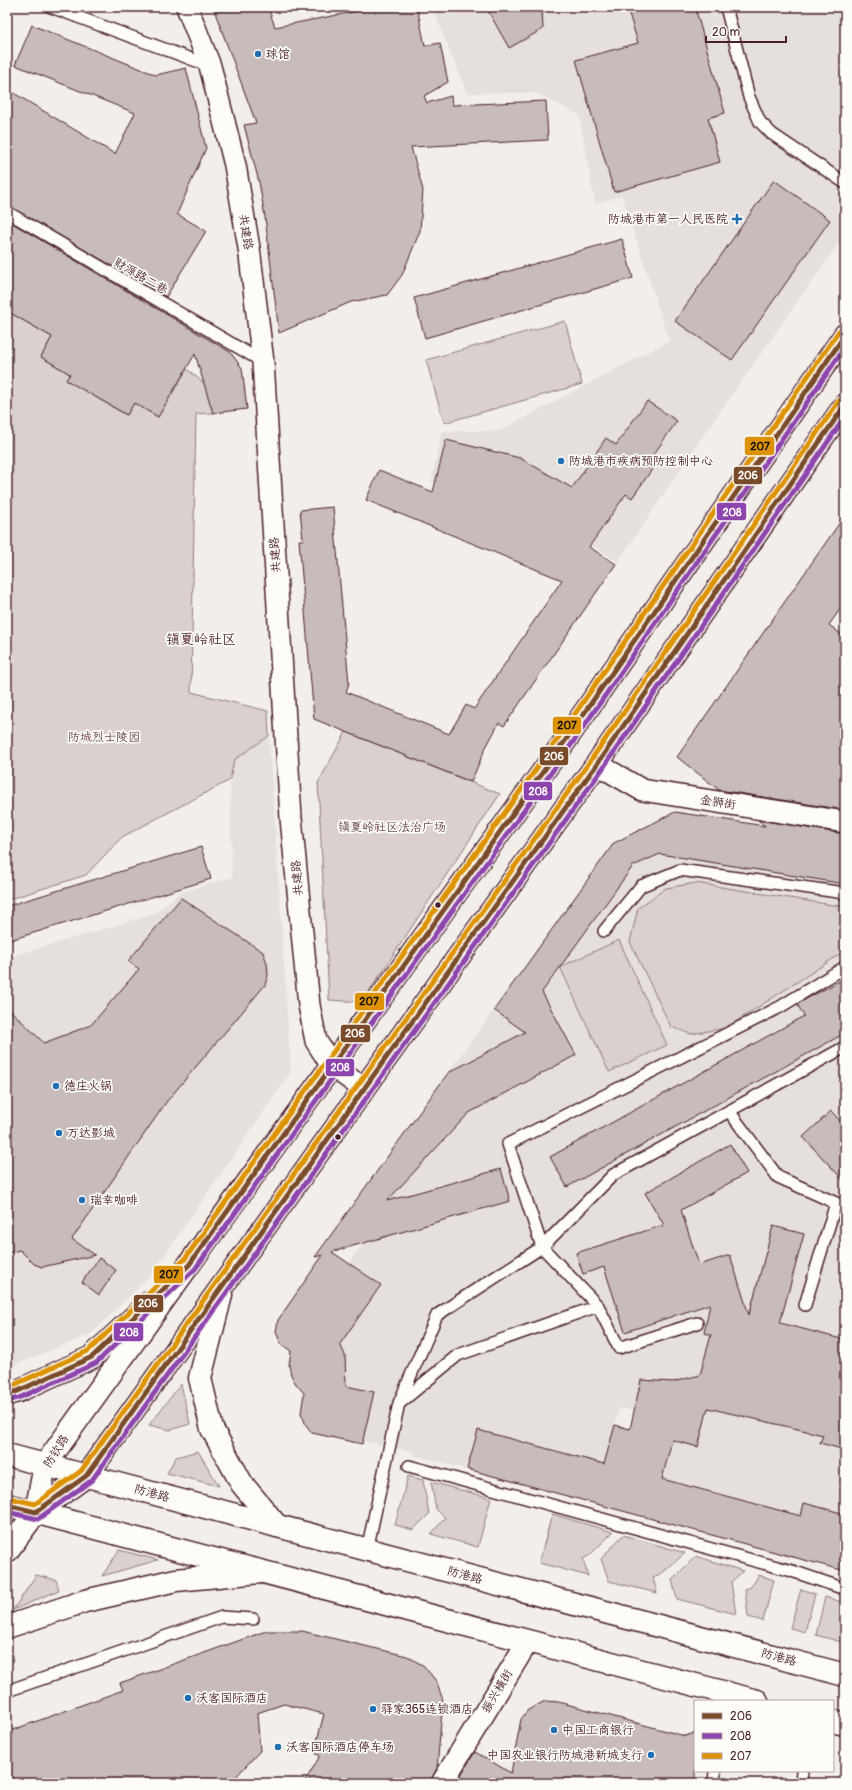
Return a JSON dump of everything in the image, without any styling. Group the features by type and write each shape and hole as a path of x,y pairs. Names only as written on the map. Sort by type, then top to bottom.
{"main road":[{"name":"防钦路","path":"36,1512 45,1465 565,741 845,335"},
{"path":"7,1551 36,1512 86,1476 597,764 845,406"},
{"path":"7,1394 18,1391 92,1357 189,1265"},
{"path":"224,1284 200,1378 212,1429 242,1484 277,1526"},
{"name":"防港路","path":"7,1455 845,1675"},
{"path":"7,1505 528,1641 733,1698 749,1700"},
{"path":"7,1627 84,1601 176,1580 263,1572"},
{"path":"834,1721 845,1724"}],"street":[{"name":"共建路","path":"187,7 210,66 235,165 249,248 263,362 291,818 309,1005 316,1041 332,1066 364,1089"},
{"name":"金狮街","path":"597,764 642,790 845,822"},
{"name":"振兴横街","path":"442,1783 528,1641"}],"lane":[{"path":"51,7 210,66"},
{"path":"726,7 749,97 760,122 772,134 845,183"},
{"name":"财源路二巷","path":"7,212 263,362"},
{"path":"604,931 641,886 680,870 845,893"},
{"path":"697,1323 619,1348 598,1306 542,1247 508,1144 780,1007 845,967"},
{"path":"367,1550 399,1403 437,1316 542,1247 613,1175 845,1046"},
{"path":"729,1111 778,1177 836,1203 805,1305"},
{"path":"399,1403 458,1355 598,1306"},
{"path":"409,1466 792,1571 845,1589"},
{"path":"7,1691 222,1617 253,1618"},
{"path":"714,1783 715,1772"},
{"path":"801,1783 802,1772"}],"shaded area":[{"name":"防城港市第一人民医院","path":"432,7 845,7 845,234 700,440 618,562 531,504 431,482 442,431 499,431 669,341 622,195 595,204 579,115 536,93 467,93"},
{"path":"269,736 291,1072 151,1275 91,1334 7,1368 7,958 154,914 179,893 232,877 230,780 234,760"},
{"path":"689,814 845,839 845,1571 413,1455 413,1452 363,1441 362,1444 312,1433 306,1425 301,1413 304,1393 296,1384 291,1375 289,1365 290,1351 281,1344 276,1332 278,1320 327,1249 349,1264 363,1243 354,1211 387,1201 481,1100 448,1072 494,1010 517,1026 633,866 684,843","holes":["619,1408 668,1417 663,1437 615,1425"]}],"green space":[{"name":"防城烈士陵园","path":"7,311 52,337 41,357 70,374 67,380 126,415 134,403 158,417 187,369 205,384 213,413 196,414 191,692 268,711 269,736 234,760 230,780 122,837 86,875 7,900"},
{"path":"565,321 582,384 444,423 426,360"},
{"name":"镇夏岭社区法治广场","path":"346,732 500,794 362,1002 329,1000 318,783"},
{"path":"696,883 845,907 845,951 726,1028 691,1034 671,1027 630,942 638,908 666,888"},
{"path":"619,940 667,1045 609,1072 560,967"},
{"path":"181,1384 190,1424 170,1430 149,1425"},
{"path":"198,1451 219,1486 167,1473 176,1457"},
{"path":"408,1476 423,1480 429,1514 413,1530 395,1525"},
{"path":"431,1482 491,1498 478,1547 431,1534 445,1518 436,1509"},
{"path":"552,1514 613,1532 590,1555 583,1559 588,1576 539,1563"},
{"path":"623,1535 685,1553 660,1575 653,1578 657,1593 609,1581 601,1559"},
{"path":"119,1550 158,1560 102,1576"},
{"path":"696,1556 743,1571 731,1582 736,1614 677,1599 672,1580"},
{"path":"36,1575 56,1580 59,1590 13,1610"},
{"path":"759,1575 774,1580 763,1621 748,1617 745,1589 751,1587"},
{"path":"801,1589 815,1594 805,1632 790,1628"},
{"path":"825,1597 845,1603 845,1643 816,1635"}],"building":[{"path":"213,7 268,7 275,27 379,7 417,7 425,46 440,43 448,82 424,96 427,103 451,96 452,105 546,101 548,140 411,147 423,190 420,231 402,275 387,295 351,302 279,333 265,217 259,182 244,125 256,123"},
{"path":"486,7 542,7 543,29 509,48"},
{"path":"627,7 695,7 725,113 708,118 720,162 614,192 576,60 638,43"},
{"path":"32,25 156,75 186,68 206,148 177,214 206,231 166,297 7,205 7,89 115,154 135,113 15,65"},
{"path":"774,180 830,220 732,360 675,321"},
{"path":"7,220 230,352 242,368 247,409 213,413 195,354 158,417 134,403 127,415 66,380 70,374 41,357 52,337 7,311"},
{"path":"622,239 633,278 425,338 414,298"},
{"path":"647,401 677,421 647,464 653,468 632,498 626,494 589,547 616,564 504,726 499,723 485,749 471,782 314,719 299,540 303,540 300,510 333,507 349,683 346,692 449,734 466,705 474,709 562,580 366,500 379,470 433,492 446,440 520,458 572,488 606,438 616,445"},
{"path":"845,515 845,602 829,625 845,637 845,810 719,790 677,757"},
{"path":"675,812 765,826 758,820 845,834 845,884 660,854 633,866 542,992 576,1055 469,1113 387,1201 501,1169 510,1201 332,1252 381,1285 340,1344 345,1355 346,1386 374,1392 362,1444 312,1433 306,1425 301,1413 304,1393 296,1384 291,1375 289,1365 291,1351 281,1344 276,1332 278,1320 323,1255 315,1257 448,1073 525,1032 494,1010 614,843"},
{"path":"201,847 211,879 7,941 7,906"},
{"path":"181,898 263,952 267,963 268,975 265,985 167,1101 72,1239 95,1255 42,1267 34,1264 20,1250 7,1253 7,1007 44,1043 91,1025 139,969 128,961"},
{"path":"845,978 845,1033 567,1187 550,1157 804,1016 797,1004"},
{"path":"831,1111 845,1126 845,1182 803,1137"},
{"path":"730,1144 747,1173 681,1210 699,1265 730,1255 749,1315 773,1226 804,1234 780,1323 845,1340 845,1450 820,1443 823,1435 708,1408 698,1447 672,1440 662,1479 801,1516 804,1503 845,1514 845,1571 467,1469 478,1430 604,1464 615,1425 630,1429 641,1380 673,1382 700,1375 711,1335 704,1333 710,1304 625,1332 604,1267 583,1274 576,1253 664,1225 645,1193"},
{"path":"99,1258 116,1270 99,1295 82,1282"},
{"path":"266,1631 302,1631 407,1656 424,1666 436,1681 443,1700 437,1768 430,1783 304,1783 320,1756 314,1752 324,1714 284,1704 257,1713 260,1751 230,1783 7,1783 7,1732 123,1690 120,1683"},
{"path":"545,1701 559,1702 685,1736 694,1733 695,1783 456,1783 475,1752 511,1773 521,1719 528,1710"}],"transit line":[{"name":"207","path":"7,1387 88,1351 184,1260 559,737 839,331"},
{"name":"206","path":"7,1394 18,1391 92,1357 189,1265 565,741 845,335"},
{"name":"208","path":"9,1401 96,1363 195,1269 571,745 845,347"},
{"name":"207","path":"9,1498 35,1504 81,1471 591,760 839,401"},
{"name":"206","path":"7,1505 36,1512 86,1476 597,764 845,405"},
{"name":"208","path":"7,1512 38,1519 92,1480 603,768 845,417"}],"place":[{"name":"球馆","path":"258,54"},
{"name":"防城港市第一人民医院","path":"737,219"},
{"name":"防城港市疾病预防控制中心","path":"561,461"},
{"name":"德庄火锅","path":"56,1086"},
{"name":"万达影城","path":"59,1133"},
{"name":"瑞幸咖啡","path":"82,1200"},
{"name":"沃客国际酒店","path":"188,1698"},
{"name":"驿家365连锁酒店","path":"373,1709"},
{"name":"中国工商银行","path":"554,1730"},
{"name":"沃客国际酒店停车场","path":"278,1747"},
{"name":"中国农业银行防城港新城支行","path":"651,1755"}],"district":[{"name":"镇夏岭社区","path":"201,639"}]}
